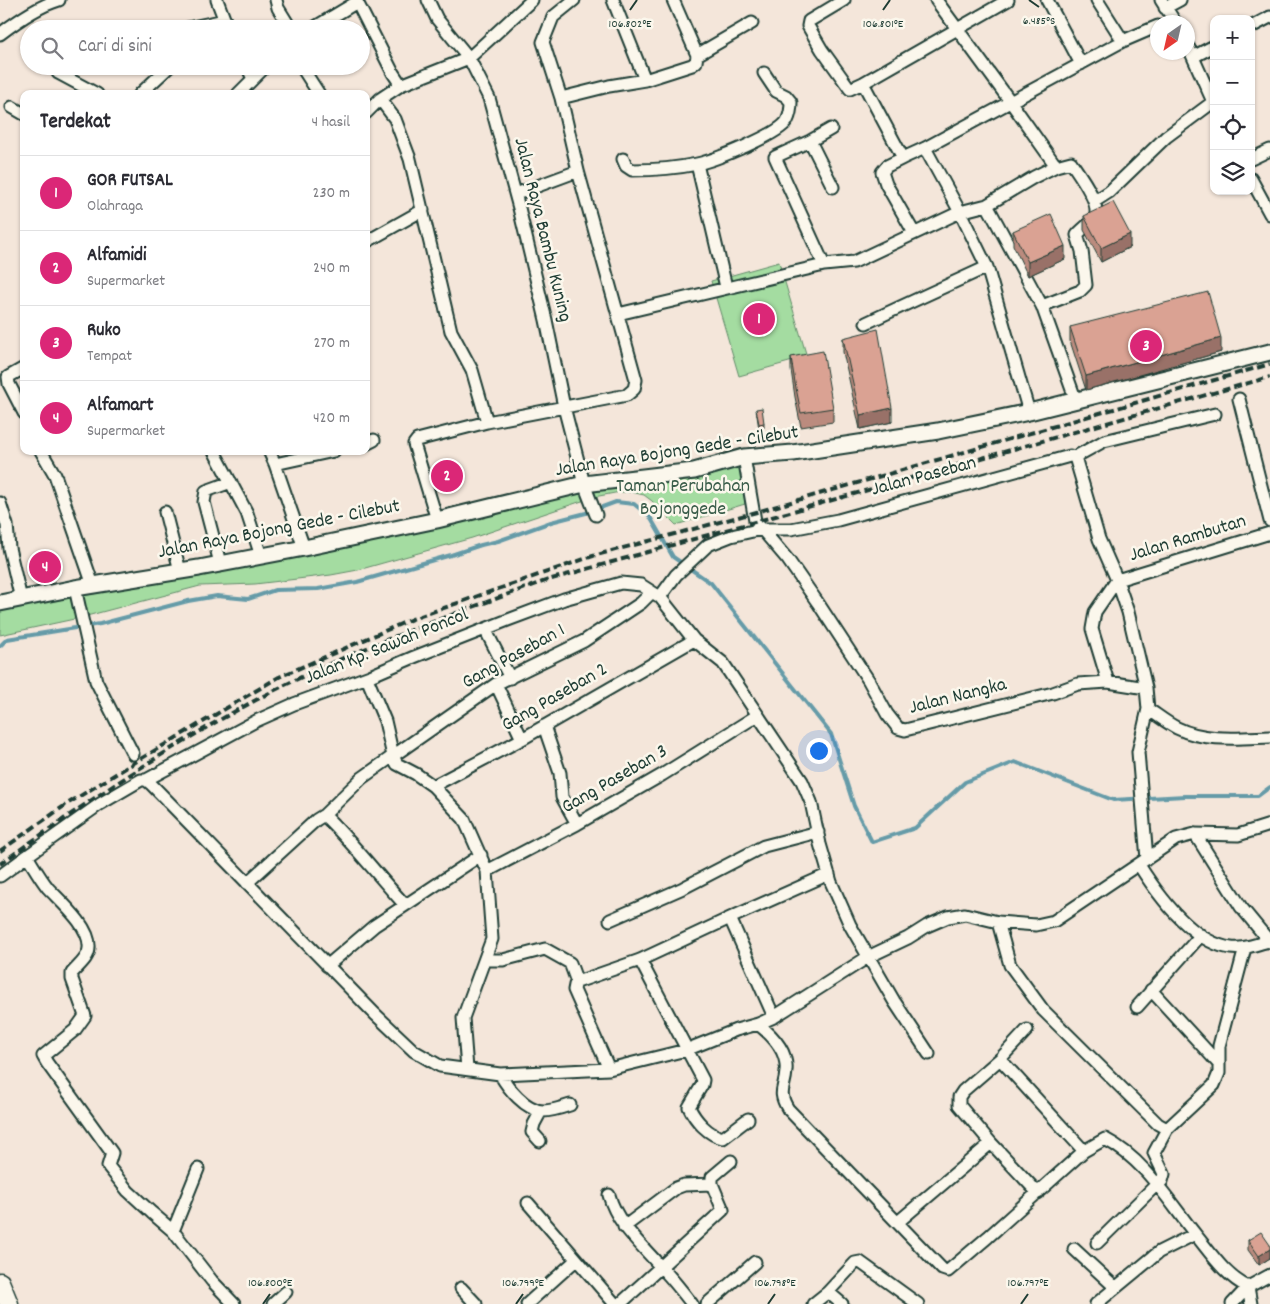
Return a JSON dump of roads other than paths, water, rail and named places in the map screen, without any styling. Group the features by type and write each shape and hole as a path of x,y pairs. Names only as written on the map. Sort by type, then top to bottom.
{"highway":[{"path":"0,1282 9,1304"}],"main road":[{"name":"Jalan Raya Bojong Gede - Cilebut","path":"0,603 304,548 437,520 584,484 694,471 744,457 793,453 938,431 1076,401 1270,352"}],"street":[{"path":"0,34 15,22 51,2 59,0"},
{"path":"217,0 224,20"},
{"path":"276,0 278,8 285,20"},
{"name":"Jalan Raya Bambu Kuning","path":"428,0 437,20 469,58 489,98 516,194 546,320 564,407 584,484 596,515"},
{"path":"437,520 414,444 417,440 486,422 627,395 634,389 636,380 578,171 561,98 544,42 553,17 574,0"},
{"path":"613,0 645,80"},
{"path":"561,98 609,86 645,80 696,62 697,55 673,0"},
{"path":"844,0 809,21 808,26 822,50 850,89 1008,0"},
{"path":"936,0 1056,166"},
{"path":"1047,0 1081,64"},
{"path":"1097,0 1123,41"},
{"path":"1163,4 1180,0"},
{"path":"326,20 356,1 366,20"},
{"path":"370,111 383,103 402,86 469,58 526,2"},
{"path":"1255,25 1270,17"},
{"path":"697,55 752,23"},
{"path":"370,28 402,86"},
{"path":"914,233 886,184 882,172 887,166 925,148 1123,41 1150,29"},
{"path":"1195,55 1210,48"},
{"path":"1195,60 1210,97"},
{"path":"623,159 626,166 632,170 697,164 729,153 764,136 786,122 791,110 791,102 786,96 776,91 764,73"},
{"path":"62,75 90,90"},
{"path":"144,90 160,75"},
{"path":"242,90 256,75"},
{"path":"307,75 316,90"},
{"path":"863,83 903,158"},
{"path":"383,103 395,119 410,159 451,331 472,370 486,422"},
{"path":"1095,201 1109,192 1166,137 1210,105"},
{"path":"12,107 20,112"},
{"path":"824,264 775,157 831,129"},
{"path":"810,141 833,187"},
{"path":"925,148 987,267 1029,412"},
{"path":"1255,157 1270,150"},
{"path":"618,314 824,264 854,262 960,212 987,205 1056,166 1071,162 1095,201 1096,214 1094,219 1078,235 1086,286 1080,291 1042,306"},
{"path":"697,164 726,287"},
{"path":"516,194 578,171"},
{"path":"1255,186 1270,214"},
{"path":"987,205 1042,306 1076,401"},
{"path":"370,240 423,210"},
{"path":"866,323 987,267"},
{"path":"20,370 10,374 8,377 9,384 20,405"},
{"path":"1239,399 1270,521"},
{"name":"Jalan Paseban","path":"656,595 708,545 731,536 762,529 792,529 838,520 1070,456 1075,457 1104,441 1215,414"},
{"path":"44,455 55,475 93,585"},
{"path":"216,455 247,513 261,556"},
{"path":"271,455 304,548"},
{"path":"275,464 316,455"},
{"path":"744,457 752,513 762,529"},
{"name":"Jalan Rambutan","path":"1075,457 1099,539 1117,580 1128,612 1146,688 1148,709 1138,752 1143,807 1143,862"},
{"path":"220,563 204,496 206,491 231,482"},
{"path":"0,503 7,525 9,548 21,599"},
{"path":"165,512 180,571"},
{"name":"Jalan Nangka","path":"762,529 788,560 818,603 869,681 887,714 898,728 905,730 914,728 1053,693 1078,684 1108,682 1146,688"},
{"name":"Jalan Rambutan","path":"1117,580 1270,533"},
{"path":"1108,682 1092,629 1095,612 1117,580"},
{"name":"Jalan Kp. Sawah Poncol","path":"0,876 100,804 141,780 146,780 256,721 294,704 367,678 414,657 564,599 621,584 641,585 656,595"},
{"path":"75,588 96,681 133,754"},
{"path":"656,595 694,640 723,663 802,781 811,802 829,874 850,926 894,1001 929,1054"},
{"name":"Gang Paseban 1","path":"247,883 316,820 324,815 362,778 393,756 496,684 584,640 640,603 656,595"},
{"path":"484,629 510,678"},
{"name":"Gang Paseban 2","path":"433,786 522,739 694,640"},
{"path":"367,678 385,721 396,764 416,774 433,786 464,819 487,871 492,939 463,1018 467,1069"},
{"path":"496,684 522,739"},
{"path":"1148,709 1178,729 1204,736 1229,738 1270,737"},
{"name":"Gang Paseban 3","path":"487,871 577,824 662,775 758,715"},
{"path":"544,726 560,773 562,797 577,824"},
{"path":"146,780 327,966 414,1051 440,1066 500,1074 609,1069 686,1050 774,1017 868,957 908,938 926,926 948,917 965,914 998,922 1036,925 1054,921 1176,839 1195,834 1238,835 1270,825"},
{"path":"324,815 405,905"},
{"path":"610,920 683,888 764,846 818,832"},
{"path":"1143,862 1154,888 1175,914 1201,935 1216,944 1231,948 1245,948 1269,942 1241,907 1195,834"},
{"path":"327,966 374,926 481,855"},
{"path":"27,856 36,872 50,890 64,903 82,927 90,948 86,958 72,973 72,979 85,1016 75,1030 43,1056 46,1063 112,1154 108,1166 128,1191 173,1231 231,1303"},
{"path":"577,982 640,960 829,874"},
{"path":"730,918 774,1017"},
{"path":"998,922 1010,965 1044,1010 1158,1124 1168,1129"},
{"path":"1137,1007 1201,935"},
{"path":"1097,1243 1162,1181 1164,1174 1154,1153 1168,1129 1214,1085 1219,1073 1219,1046 1245,948"},
{"path":"484,960 503,960 545,949 570,963 577,982 574,990 609,1069"},
{"path":"640,960 703,1080 702,1086 689,1107 693,1116 717,1137 722,1138 748,1118"},
{"path":"1151,990 1218,1063"},
{"path":"758,1024 777,1042 784,1057 786,1070 781,1093 788,1109 942,1269 948,1271 1084,1152 1105,1139 1121,1148 1139,1163 1226,1272 1238,1282 1248,1287"},
{"path":"1027,1030 1000,1059 963,1091 958,1097 958,1105 1038,1193"},
{"path":"1000,1059 1084,1152"},
{"path":"500,1074 508,1089 520,1100 541,1111 570,1106"},
{"path":"540,1141 532,1132 532,1129 541,1111"},
{"path":"898,1222 991,1143"},
{"path":"620,1304 723,1210 712,1184 712,1177 730,1161"},
{"path":"173,1231 198,1169"},
{"path":"624,1227 676,1188 684,1185 712,1184"},
{"path":"609,1195 613,1208 624,1227 661,1266 692,1304"},
{"path":"528,1203 616,1304"},
{"path":"1096,1304 1159,1252 1195,1234"},
{"path":"1074,1249 1115,1287"},
{"path":"527,1304 576,1260"},
{"path":"706,1304 755,1262"},
{"path":"812,1304 828,1292 855,1263 860,1262 918,1304"},
{"path":"1232,1304 1248,1287 1270,1275"},
{"path":"1248,1287 1251,1304"},
{"path":"461,1288 476,1304"},
{"path":"273,1304 286,1292"},
{"path":"828,1292 842,1304"}],"waterway":[{"path":"0,646 7,639 100,624 188,601 217,596 248,599 275,590 318,589 357,582 498,541 616,502 634,504 650,517 673,557 711,583 831,734 854,806 872,842 915,828 965,782 1015,762 1113,800 1185,796 1258,796 1270,787"}],"railway":[{"path":"0,851 67,804 279,677 412,619 593,556 753,513 1270,364"},
{"path":"0,864 139,769 248,704 349,655 415,629 548,580 1270,377"}],"place":[{"name":"GOR FUTSAL","path":"759,319"},
{"name":"Ruko","path":"1146,346"},
{"name":"Alfamidi","path":"447,476"},
{"name":"Alfamart","path":"45,567"}],"park label":[{"name":"Taman Perubahan Bojonggede","path":"683,498"}]}
